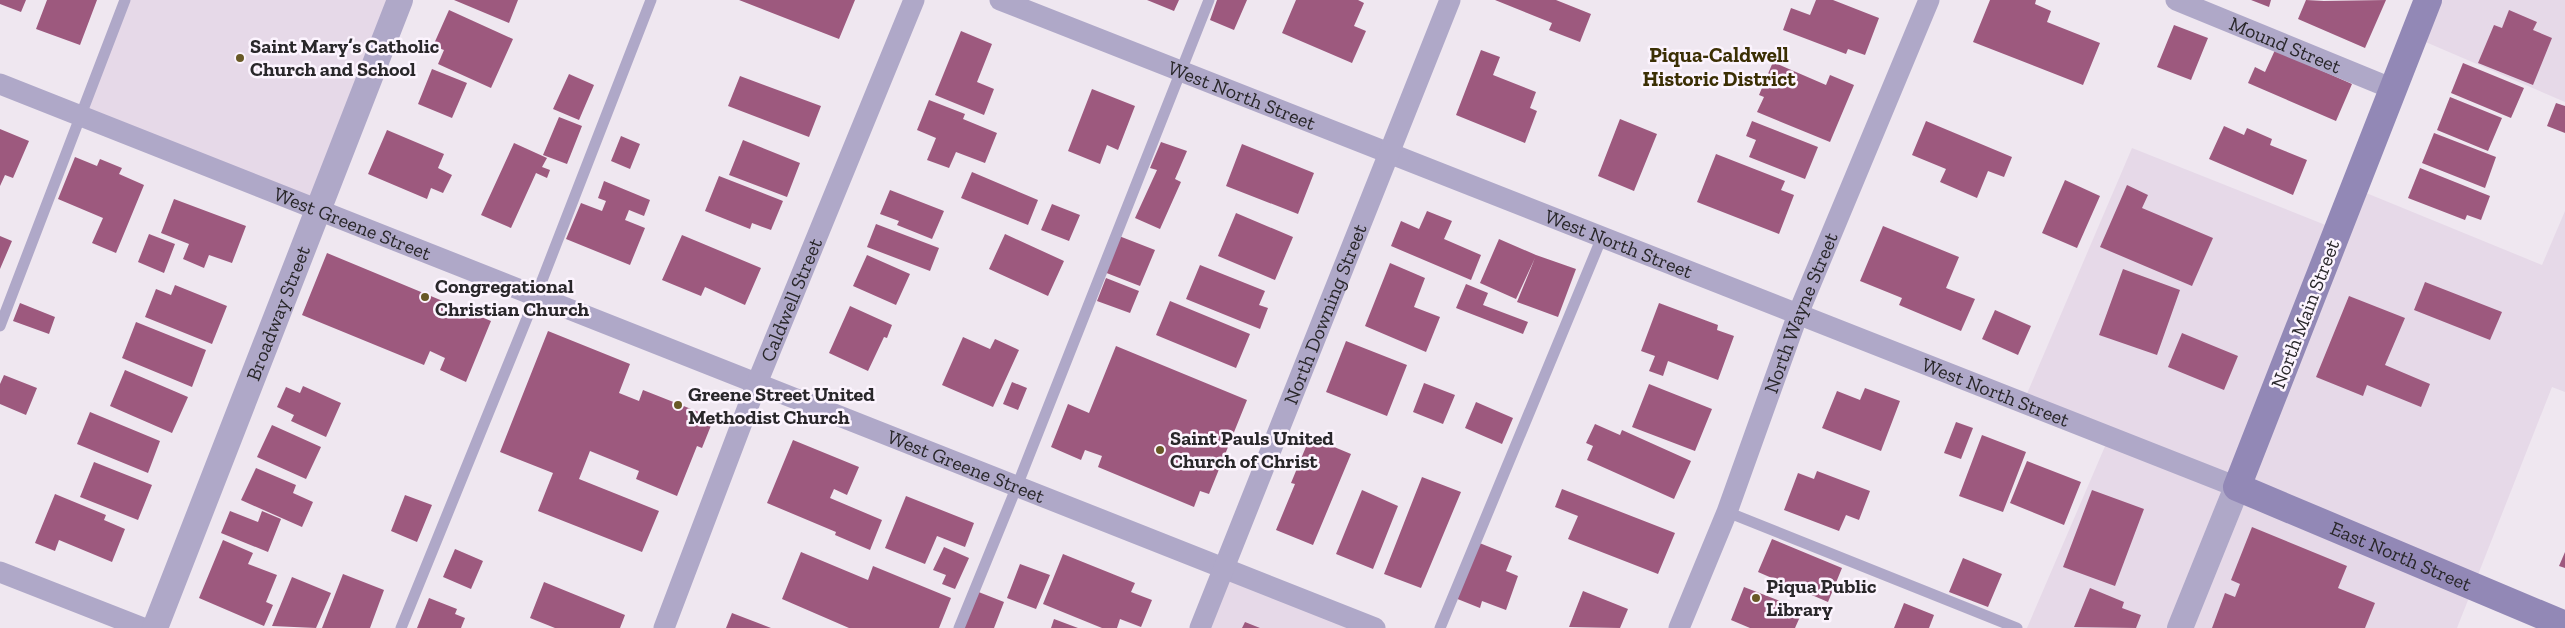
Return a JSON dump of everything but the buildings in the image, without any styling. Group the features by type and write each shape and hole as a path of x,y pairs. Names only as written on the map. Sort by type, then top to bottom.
{"main road":[{"name":"North Main Street","path":"2237,487 2428,0"},
{"name":"East North Street","path":"2237,487 2565,625"}],"street":[{"name":"Broadway Street","path":"155,628 400,0"},
{"name":"Caldwell Street","path":"664,628 756,383 914,0"},
{"name":"West North Street","path":"1000,0 2237,487"},
{"name":"North Downing Street","path":"1200,628 1450,0"},
{"name":"North Wayne Street","path":"1679,628 1727,512 1798,314 1929,0"},
{"name":"Mound Street","path":"2176,0 2393,90"},
{"name":"West Greene Street","path":"0,84 1374,628"},
{"name":"North Main Street","path":"2180,628 2237,487"},
{"path":"0,572 144,628"}],"lane":[{"path":"0,326 125,0"},
{"path":"401,628 536,296 651,0"},
{"path":"959,628 1209,0"},
{"path":"1440,628 1602,237"},
{"path":"1727,512 2017,628"}],"shaded area":[{"name":"Saint Mary’s Catholic Church and School","path":"125,0 400,0 318,210 81,116"},
{"path":"2428,0 2565,0 2565,102 2414,37"},
{"path":"2132,148 2338,230 2354,188 2542,265 2565,211 2565,392 2552,387 2457,628 2027,628 2109,437 2023,403"},
{"path":"1224,568 1375,628 1200,628"}],"place":[{"name":"Saint Mary’s Catholic Church and School","path":"240,58"},
{"name":"Congregational Christian Church","path":"425,297"},
{"name":"Greene Street United Methodist Church","path":"678,405"},
{"name":"Saint Pauls United Church of Christ","path":"1160,450"},
{"name":"Piqua Public Library","path":"1756,598"}],"district":[{"name":"Piqua-Caldwell Historic District","path":"1719,67"}]}
